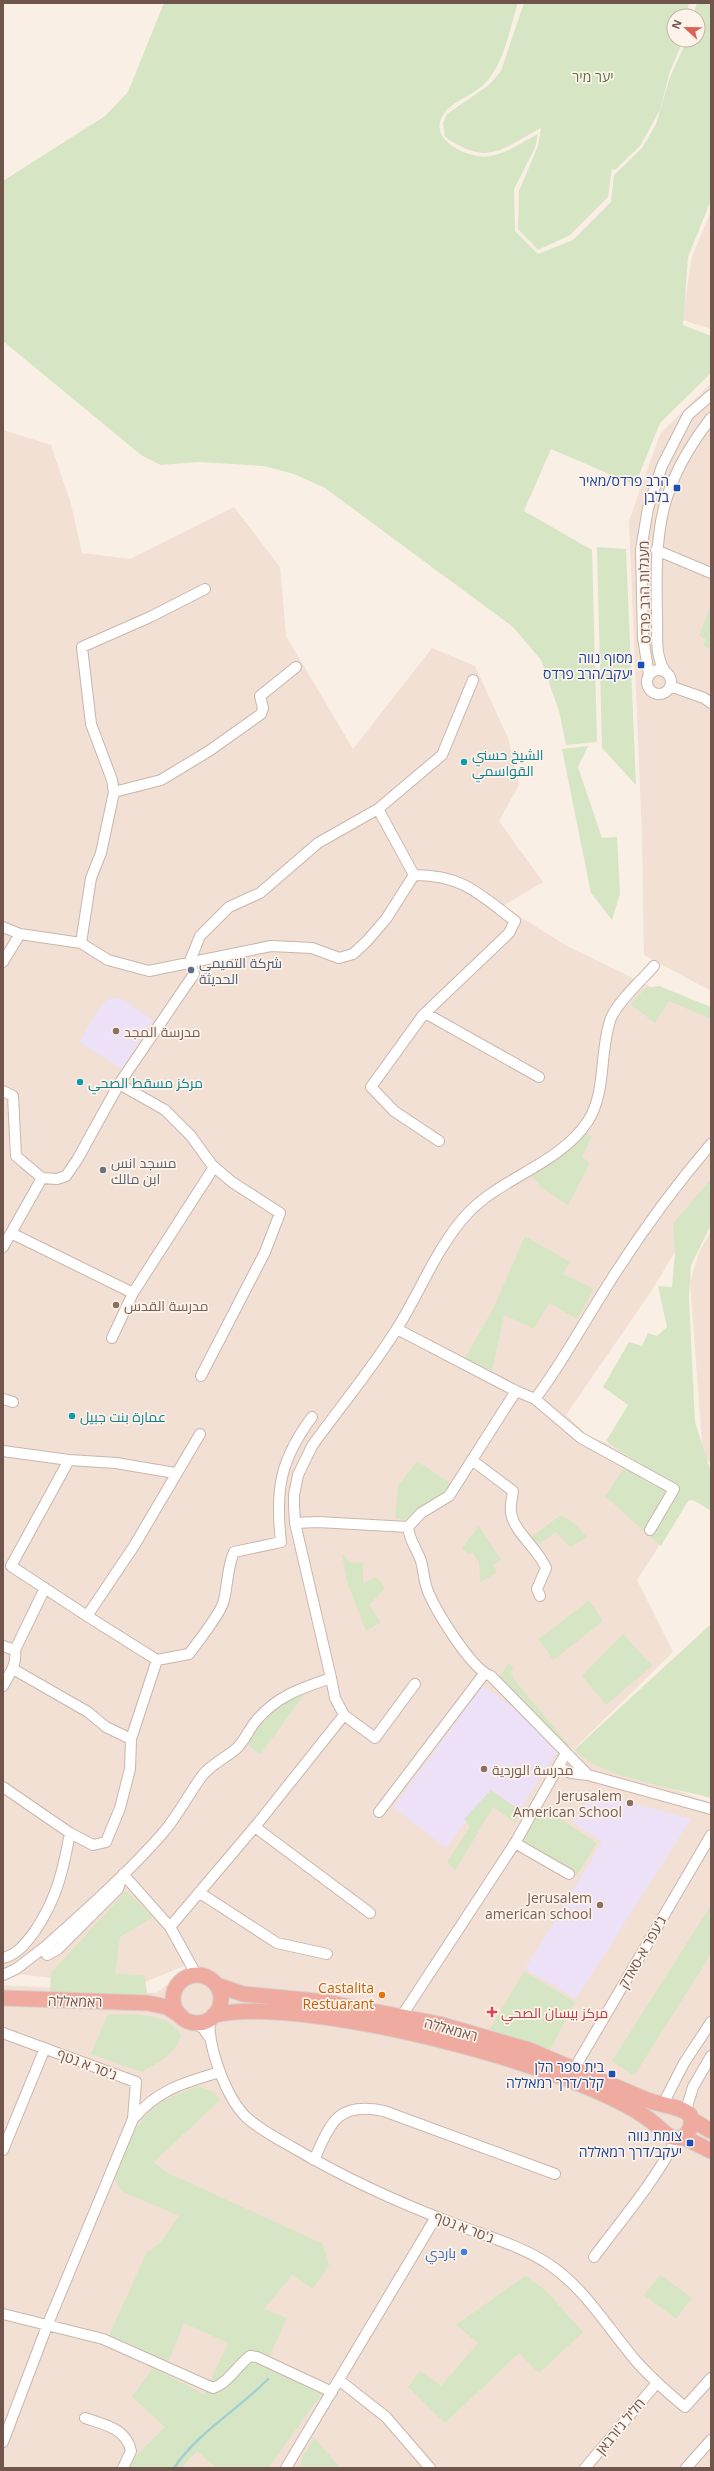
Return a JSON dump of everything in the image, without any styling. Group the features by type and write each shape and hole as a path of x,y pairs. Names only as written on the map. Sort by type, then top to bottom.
{"highway":[{"path":"196,1974 204,1976 217,1985 221,2000 212,2017 203,2022 185,2019 174,2003 176,1987 188,1976 196,1974"},
{"name":"ראמאללה","path":"217,1985 243,1994 326,2002 439,2024 529,2050 679,2111 711,2131"},
{"name":"ראמאללה","path":"148,2002 168,1994 176,1987"},
{"name":"ראמאללה","path":"3,1998 148,2002 167,2007 185,2019"},
{"name":"ראמאללה","path":"212,2017 242,2012 332,2018 430,2038 537,2068 571,2080 630,2108 675,2135 711,2151"},
{"path":"679,2111 690,2130 675,2135 662,2127 663,2117 666,2112 679,2111"}],"street":[{"path":"693,411 703,413 707,425 691,431 686,422 688,415 711,395"},
{"name":"מעגלות הרב פרדס","path":"649,675 643,638 642,540 648,508 658,478 686,422"},
{"name":"מעגלות הרב פרדס","path":"664,671 660,663 658,652 656,550 661,516 671,486 685,453 707,425"},
{"path":"656,550 711,573"},
{"path":"81,943 91,878 101,853 114,792 112,780 91,724 82,647 150,617 205,589"},
{"path":"114,792 161,780 209,751 261,714 263,708 260,696 296,667"},
{"path":"654,670 664,671 670,679 670,686 664,693 655,694 649,690 647,684 649,675 654,670"},
{"path":"3,1091 13,1096 16,1156 42,1178 57,1179 66,1176 77,1160 119,1084 194,974 190,961 200,936 229,907 260,893 318,843 378,809 442,755 473,680"},
{"path":"670,686 709,701"},
{"path":"378,809 414,875"},
{"path":"3,926 20,934 81,943 108,960 149,971 190,961 236,954 271,946 312,948 339,958 353,954 386,919 414,875"},
{"path":"414,875 437,875 454,880 483,897 515,921 509,933 425,1013 371,1087 394,1111 439,1141"},
{"path":"3,962 20,934"},
{"path":"415,1684 375,1738 344,1715 335,1698 295,1523 295,1486 307,1454 397,1329 430,1270 467,1214 483,1200 538,1164 576,1136 589,1120 597,1101 607,1030 612,1015 654,966"},
{"path":"425,1013 539,1077"},
{"path":"119,1084 165,1110 191,1136 214,1167 232,1182 280,1213 265,1252 201,1376"},
{"path":"535,1399 551,1377 596,1303 677,1183 711,1144"},
{"path":"112,1338 133,1293 214,1167"},
{"path":"3,1247 42,1178"},
{"path":"11,1233 133,1293"},
{"path":"397,1329 516,1391 535,1399 581,1438 674,1489 650,1530"},
{"path":"516,1391 473,1461 449,1496 421,1513 408,1527 409,1536 421,1561 428,1593 468,1658 484,1674 491,1676 588,1776"},
{"path":"69,1460 7,1564 86,1616 157,1660 189,1654 224,1602 228,1564 234,1552 281,1542 277,1506 282,1473 289,1453 312,1417"},
{"path":"86,1616 126,1559 175,1473 200,1434"},
{"path":"3,1451 69,1460 116,1463 175,1473"},
{"path":"473,1461 513,1491 511,1511 514,1522 542,1558 546,1568 537,1589 540,1596"},
{"path":"295,1523 318,1522 408,1527"},
{"path":"3,1686 17,1661 15,1650 45,1588"},
{"path":"3,1646 15,1650"},
{"path":"3,1787 70,1833 93,1845 106,1842 120,1808 130,1769 131,1739 157,1660"},
{"path":"13,1669 88,1712 106,1727 131,1739"},
{"path":"379,1812 484,1674"},
{"path":"3,1975 16,1969 46,1946 124,1874 163,1834 205,1772 236,1749 272,1704 282,1696 331,1678"},
{"path":"170,1927 255,1827 344,1715"},
{"path":"401,2017 515,1843 566,1753"},
{"path":"558,1767 571,1773 588,1776 711,1810"},
{"path":"255,1827 370,1913"},
{"path":"3,1958 10,1956 25,1945 52,1904 60,1884 70,1833"},
{"name":"ג'עפר א-סאדק","path":"574,2069 711,1835"},
{"path":"515,1843 569,1874"},
{"path":"124,1874 170,1927 196,1974"},
{"path":"200,1892 278,1943 327,1954"},
{"name":"ג'סר א נטף","path":"211,2041 212,2017"},
{"name":"ג'סר א נטף","path":"185,2019 203,2028 211,2041 220,2072 234,2102 246,2117 268,2133 314,2160 436,2217 520,2249 549,2264 569,2279 656,2384 685,2407 711,2378"},
{"path":"679,2111 684,2063 711,2022"},
{"name":"ג'סר א נטף","path":"3,2033 136,2082 133,2119"},
{"path":"3,2150 45,2048"},
{"path":"679,2111 711,2056"},
{"path":"3,2442 47,2326 133,2119 144,2106 169,2088 220,2072"},
{"path":"314,2160 325,2136 338,2116 365,2107 384,2111 555,2174"},
{"path":"594,2257 653,2178 675,2135"},
{"path":"286,2468 436,2217"},
{"path":"3,2314 103,2339 213,2388 222,2385 238,2365 250,2356 257,2357 332,2392"},
{"path":"339,2380 386,2417 430,2468"},
{"name":"חליל ג'ורבאן","path":"585,2468 656,2384"},
{"path":"85,2418 121,2431 129,2441 132,2451 123,2468"},
{"path":"686,2468 711,2440"}],"shaded area":[{"path":"711,211 711,329 682,320 692,257"},
{"path":"711,383 711,991 644,955 642,836 629,521 660,434"},
{"path":"3,430 51,445 71,504 82,553 130,559 234,507 280,567 286,636 353,749 432,648 475,666 508,738 519,785 499,821 543,882 503,906 567,946 711,1016 711,1193 650,1293 566,1415 589,1437 665,1462 698,1485 637,1580 673,1652 572,1751 711,1803 711,2468 3,2468 3,1985 156,1993 192,1967 185,1966 147,1981 52,1978 3,1972"},
{"name":"مدرسة المجد","path":"111,998 122,999 153,1020 122,1069 79,1042 103,1003"},
{"path":"711,1231 711,1464 703,1456 690,1282 700,1250"},
{"name":"مدرسة الوردية","path":"483,1685 562,1744 517,1814 487,1794 446,1848 393,1807"},
{"name":"Jerusalem american school","path":"592,1792 691,1819 576,1999 525,1969 602,1842 573,1823"}],"green space":[{"path":"164,3 518,3 505,48 496,69 482,86 454,104 444,113 441,119 440,128 442,135 456,148 483,157 491,156 515,147 538,134 535,148 514,189 515,231 538,254 573,240 611,202 614,175 642,148 656,124 670,77 683,48 706,48 706,8 695,8 697,3 711,3 711,200 688,257 683,325 711,336 711,373 660,423 635,485 551,449 524,511 592,550 597,742 566,745 559,711 541,660 513,627 325,488 294,474 264,466 199,462 161,465 141,455 3,341 3,181 105,116 128,92"},
{"name":"יער מיר","path":"524,3 689,3 688,8 666,8 666,48 680,48 670,71 660,110 640,146 615,170 612,169 608,197 570,235 538,250 518,229 519,191 538,146 541,128 505,148 494,152 484,153 460,146 445,137 443,123 447,114 489,85 501,71"},
{"path":"597,547 626,549 636,785 602,748"},
{"path":"711,605 711,649 703,646 706,639 699,636"},
{"path":"588,746 578,767 602,838 617,837 620,894 612,920 591,893 562,749"},
{"path":"659,986 711,1007 711,1019 669,1001 655,1023 630,1004 646,988"},
{"path":"585,1133 592,1136 582,1157 590,1163 568,1205 542,1188 531,1176 564,1155"},
{"path":"711,1179 711,1225 691,1265 689,1298 695,1422 711,1472 711,1511 693,1500 688,1501 661,1546 605,1496 631,1458 606,1441 628,1405 603,1387 629,1342 642,1346 648,1333 657,1336 667,1327 658,1286 672,1287 675,1252 673,1224"},
{"path":"525,1236 570,1262 563,1274 594,1289 577,1319 549,1303 534,1329 504,1315 492,1371 465,1358 493,1309"},
{"path":"417,1461 453,1485 406,1520 395,1518 398,1486"},
{"path":"561,1515 574,1523 587,1537 570,1547 556,1532 536,1546 530,1538"},
{"path":"479,1526 501,1560 493,1565 497,1573 480,1582 479,1562 473,1553 468,1554 462,1548"},
{"path":"342,1553 350,1562 363,1563 363,1583 377,1577 385,1588 369,1605 381,1622 366,1631 347,1582"},
{"path":"589,1600 603,1621 553,1660 539,1639"},
{"path":"711,1624 711,1798 658,1786 619,1774 586,1759 574,1750"},
{"path":"623,1634 652,1666 606,1705 582,1676"},
{"path":"509,1663 513,1667 511,1673 516,1682 569,1745 564,1747 499,1677"},
{"path":"306,1692 260,1755 246,1742 282,1702"},
{"path":"491,1790 522,1812 515,1823 493,1807 455,1871 447,1862 470,1827 464,1819"},
{"path":"542,1807 597,1843 576,1876 522,1841"},
{"path":"126,1891 153,1917 120,1937 115,1973 145,1976 147,1995 50,1991 51,1973"},
{"path":"711,1905 711,1954 634,2076 612,2061"},
{"path":"524,1971 575,2002 549,2052 490,2029"},
{"path":"108,2014 138,2015 158,2018 175,2027 181,2035 179,2042 166,2057 142,2072 91,2054"},
{"path":"198,2086 214,2092 220,2100 154,2162 166,2172 323,2244 329,2265 313,2289 292,2275 264,2309 287,2318 265,2366 322,2394 268,2468 216,2468 197,2451 181,2468 127,2468 138,2454 165,2427 132,2397 153,2368 204,2394 228,2343 184,2323 168,2362 109,2335 147,2252 159,2244 179,2216 121,2191 114,2178 132,2135 146,2116 164,2101"},
{"path":"660,2275 692,2298 676,2319 644,2295"},
{"path":"525,2276 545,2290 583,2332 539,2373 519,2353 445,2423 408,2387 420,2371 441,2386 478,2343 456,2325"},
{"path":"314,2438 341,2468 299,2468 303,2456"}],"waterway":[{"path":"174,2468 206,2432 268,2379"}],"place":[{"name":"הרב פרדס/מאיר בלבן","path":"677,488"},
{"name":"מסוף נווה יעקב/הרב פרדס","path":"641,665"},
{"name":"الشيخ حسني القواسمي","path":"464,762"},
{"name":"شركة التميمي الحديثة","path":"191,970"},
{"name":"مدرسة المجد","path":"116,1031"},
{"name":"مركز مسقط الصحي","path":"80,1082"},
{"name":"مسجد انس ابن مالك","path":"103,1170"},
{"name":"مدرسة القدس","path":"116,1305"},
{"name":"عمارة بنت جبيل","path":"72,1416"},
{"name":"مدرسة الوردية","path":"484,1769"},
{"name":"Jerusalem American School","path":"630,1803"},
{"name":"Jerusalem american school","path":"600,1905"},
{"name":"Castalita Restuarant","path":"382,1995"},
{"name":"مركز بيسان الصحي","path":"492,2012"},
{"name":"בית ספר הלן קלר/דרך רמאללה","path":"612,2074"},
{"name":"צומת נווה יעקב/דרך רמאללה","path":"690,2143"},
{"name":"باردي","path":"464,2252"}]}
